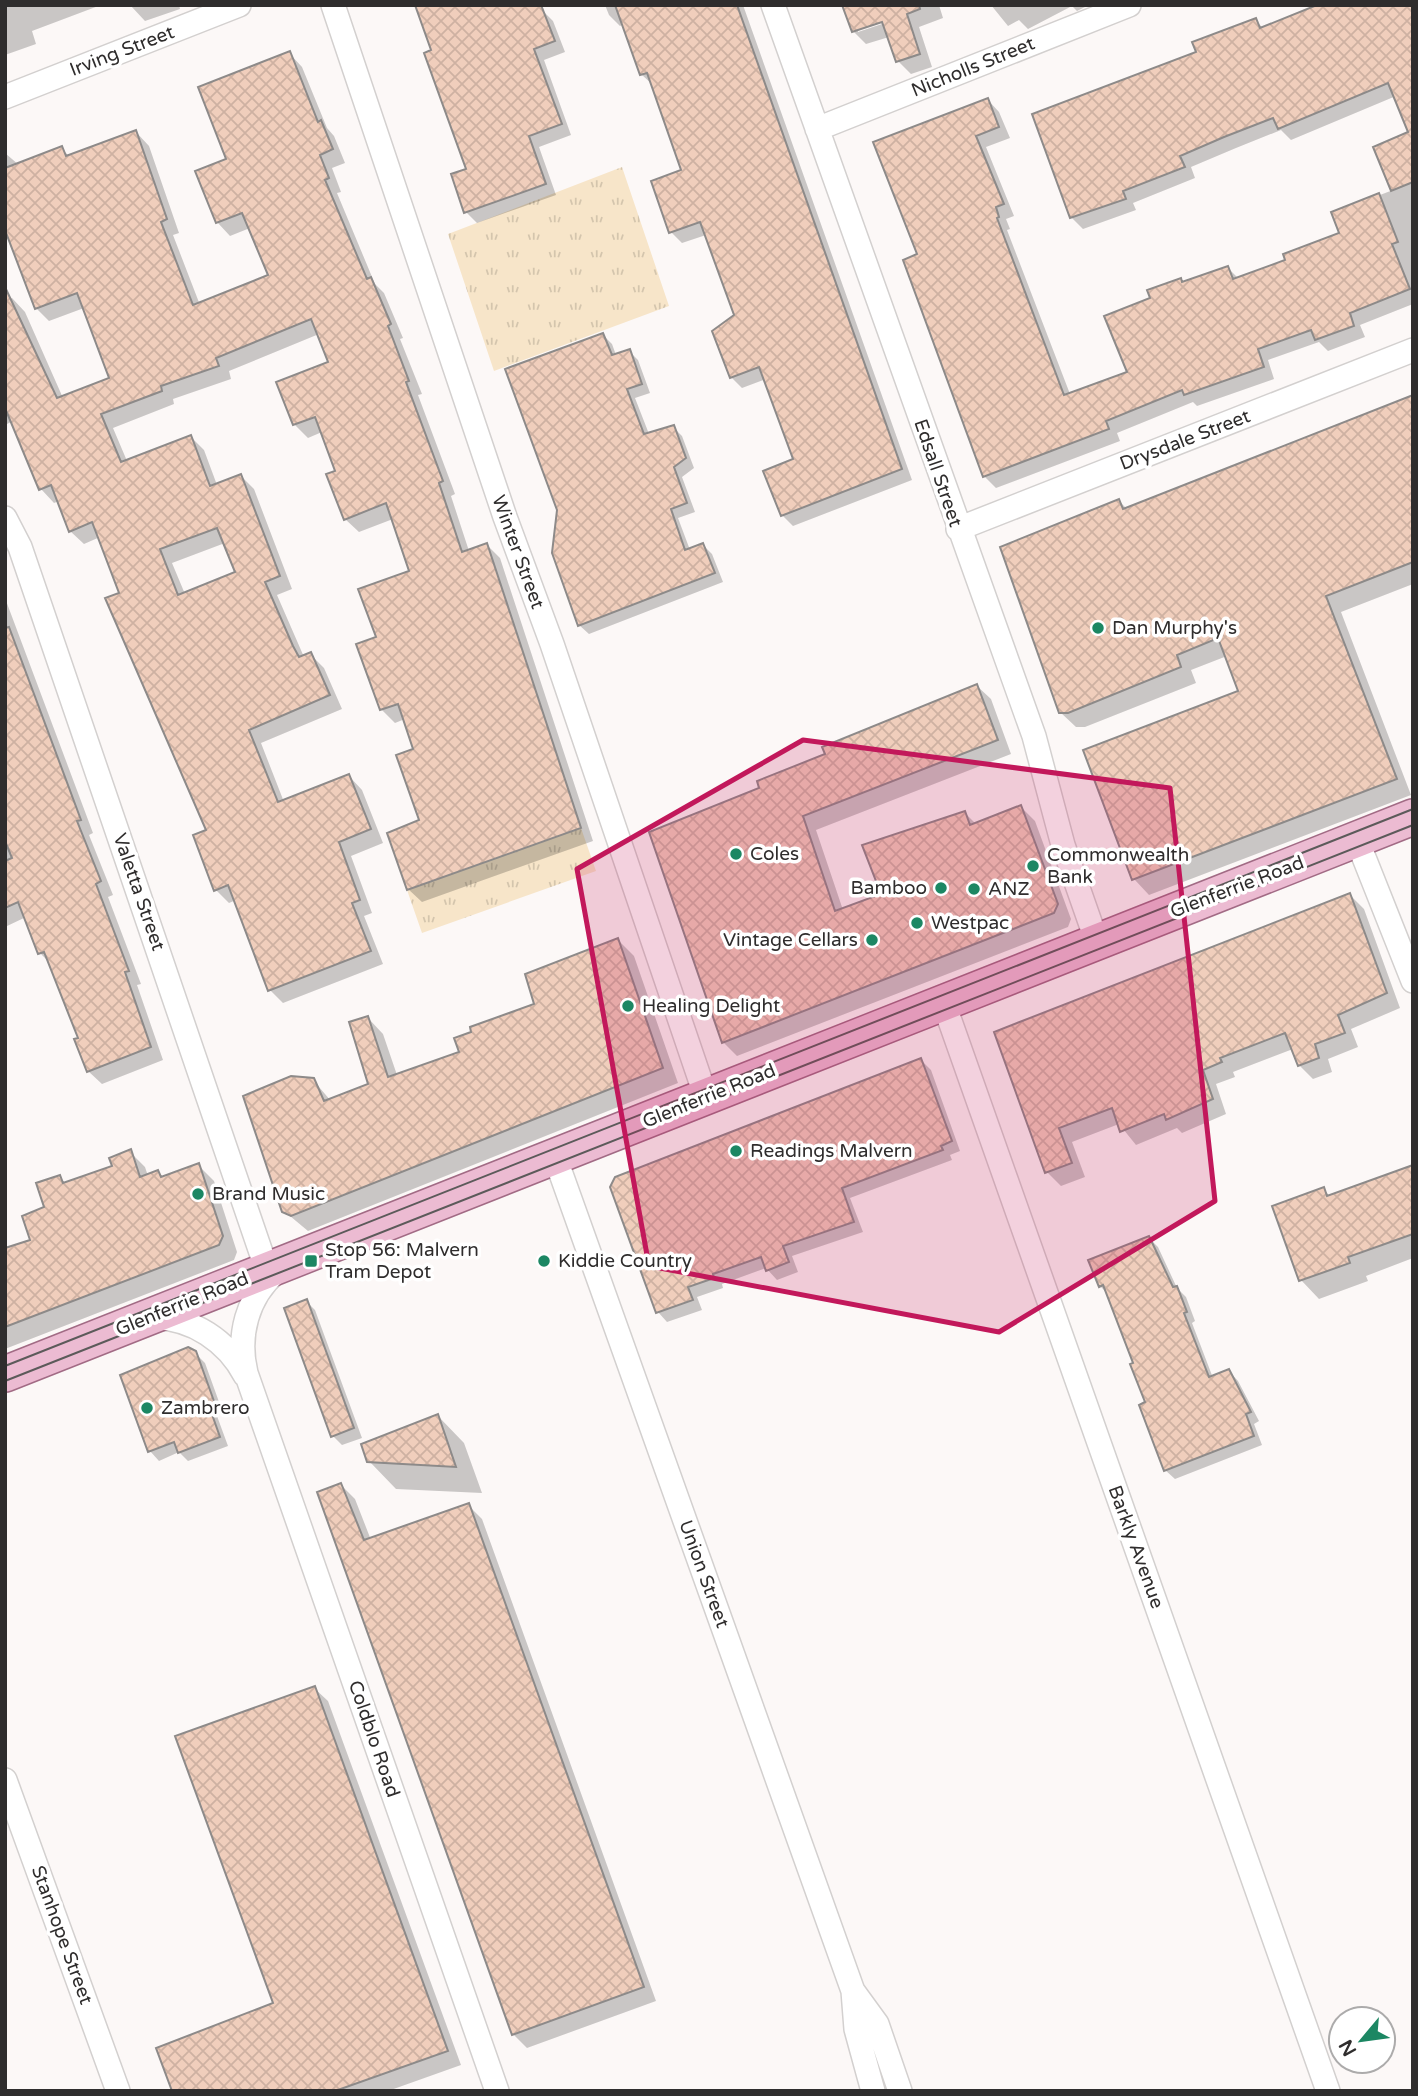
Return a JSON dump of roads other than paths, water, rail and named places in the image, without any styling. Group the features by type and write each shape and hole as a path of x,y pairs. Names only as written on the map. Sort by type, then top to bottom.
{"main road":[{"name":"Glenferrie Road","path":"5,1374 1413,817"}],"street":[{"name":"Irving Street","path":"5,97 239,5"},
{"name":"Winter Street","path":"333,5 500,504 555,653 706,1097"},
{"name":"Edsall Street","path":"773,5 1034,736 1063,845 1097,942"},
{"name":"Nicholls Street","path":"817,129 1129,5"},
{"name":"Drysdale Street","path":"958,529 1413,350"},
{"name":"Valetta Street","path":"5,518 20,547 281,1264"},
{"path":"1357,840 1413,981"},
{"name":"Barkly Avenue","path":"944,1004 1328,2091"},
{"name":"Union Street","path":"555,1157 853,1991 856,2029 868,2089"},
{"name":"Coldblo Road","path":"281,1264 249,1309 242,1353 251,1387 497,2091"},
{"name":"Coldblo Road","path":"140,1320 170,1319 201,1330 235,1357 251,1387"},
{"name":"Stanhope Street","path":"5,1780 118,2091"},
{"name":"Union Street","path":"853,1991 877,2024 898,2084"},
{"path":"868,2089 898,2084"}],"tram line":[{"path":"5,1366 1413,809"},
{"path":"5,1381 1413,825"}],"place":[{"name":"Dan Murphy's","path":"1098,628"},
{"name":"Coles","path":"736,854"},
{"name":"Commonwealth Bank","path":"1033,866"},
{"name":"Bamboo","path":"941,888"},
{"name":"ANZ","path":"974,889"},
{"name":"Westpac","path":"917,923"},
{"name":"Vintage Cellars","path":"872,940"},
{"name":"Healing Delight","path":"628,1006"},
{"name":"Readings Malvern","path":"736,1151"},
{"name":"Brand Music","path":"198,1194"},
{"name":"Stop 56: Malvern Tram Depot","path":"311,1261"},
{"name":"Kiddie Country","path":"544,1261"},
{"name":"Zambrero","path":"147,1408"}]}
